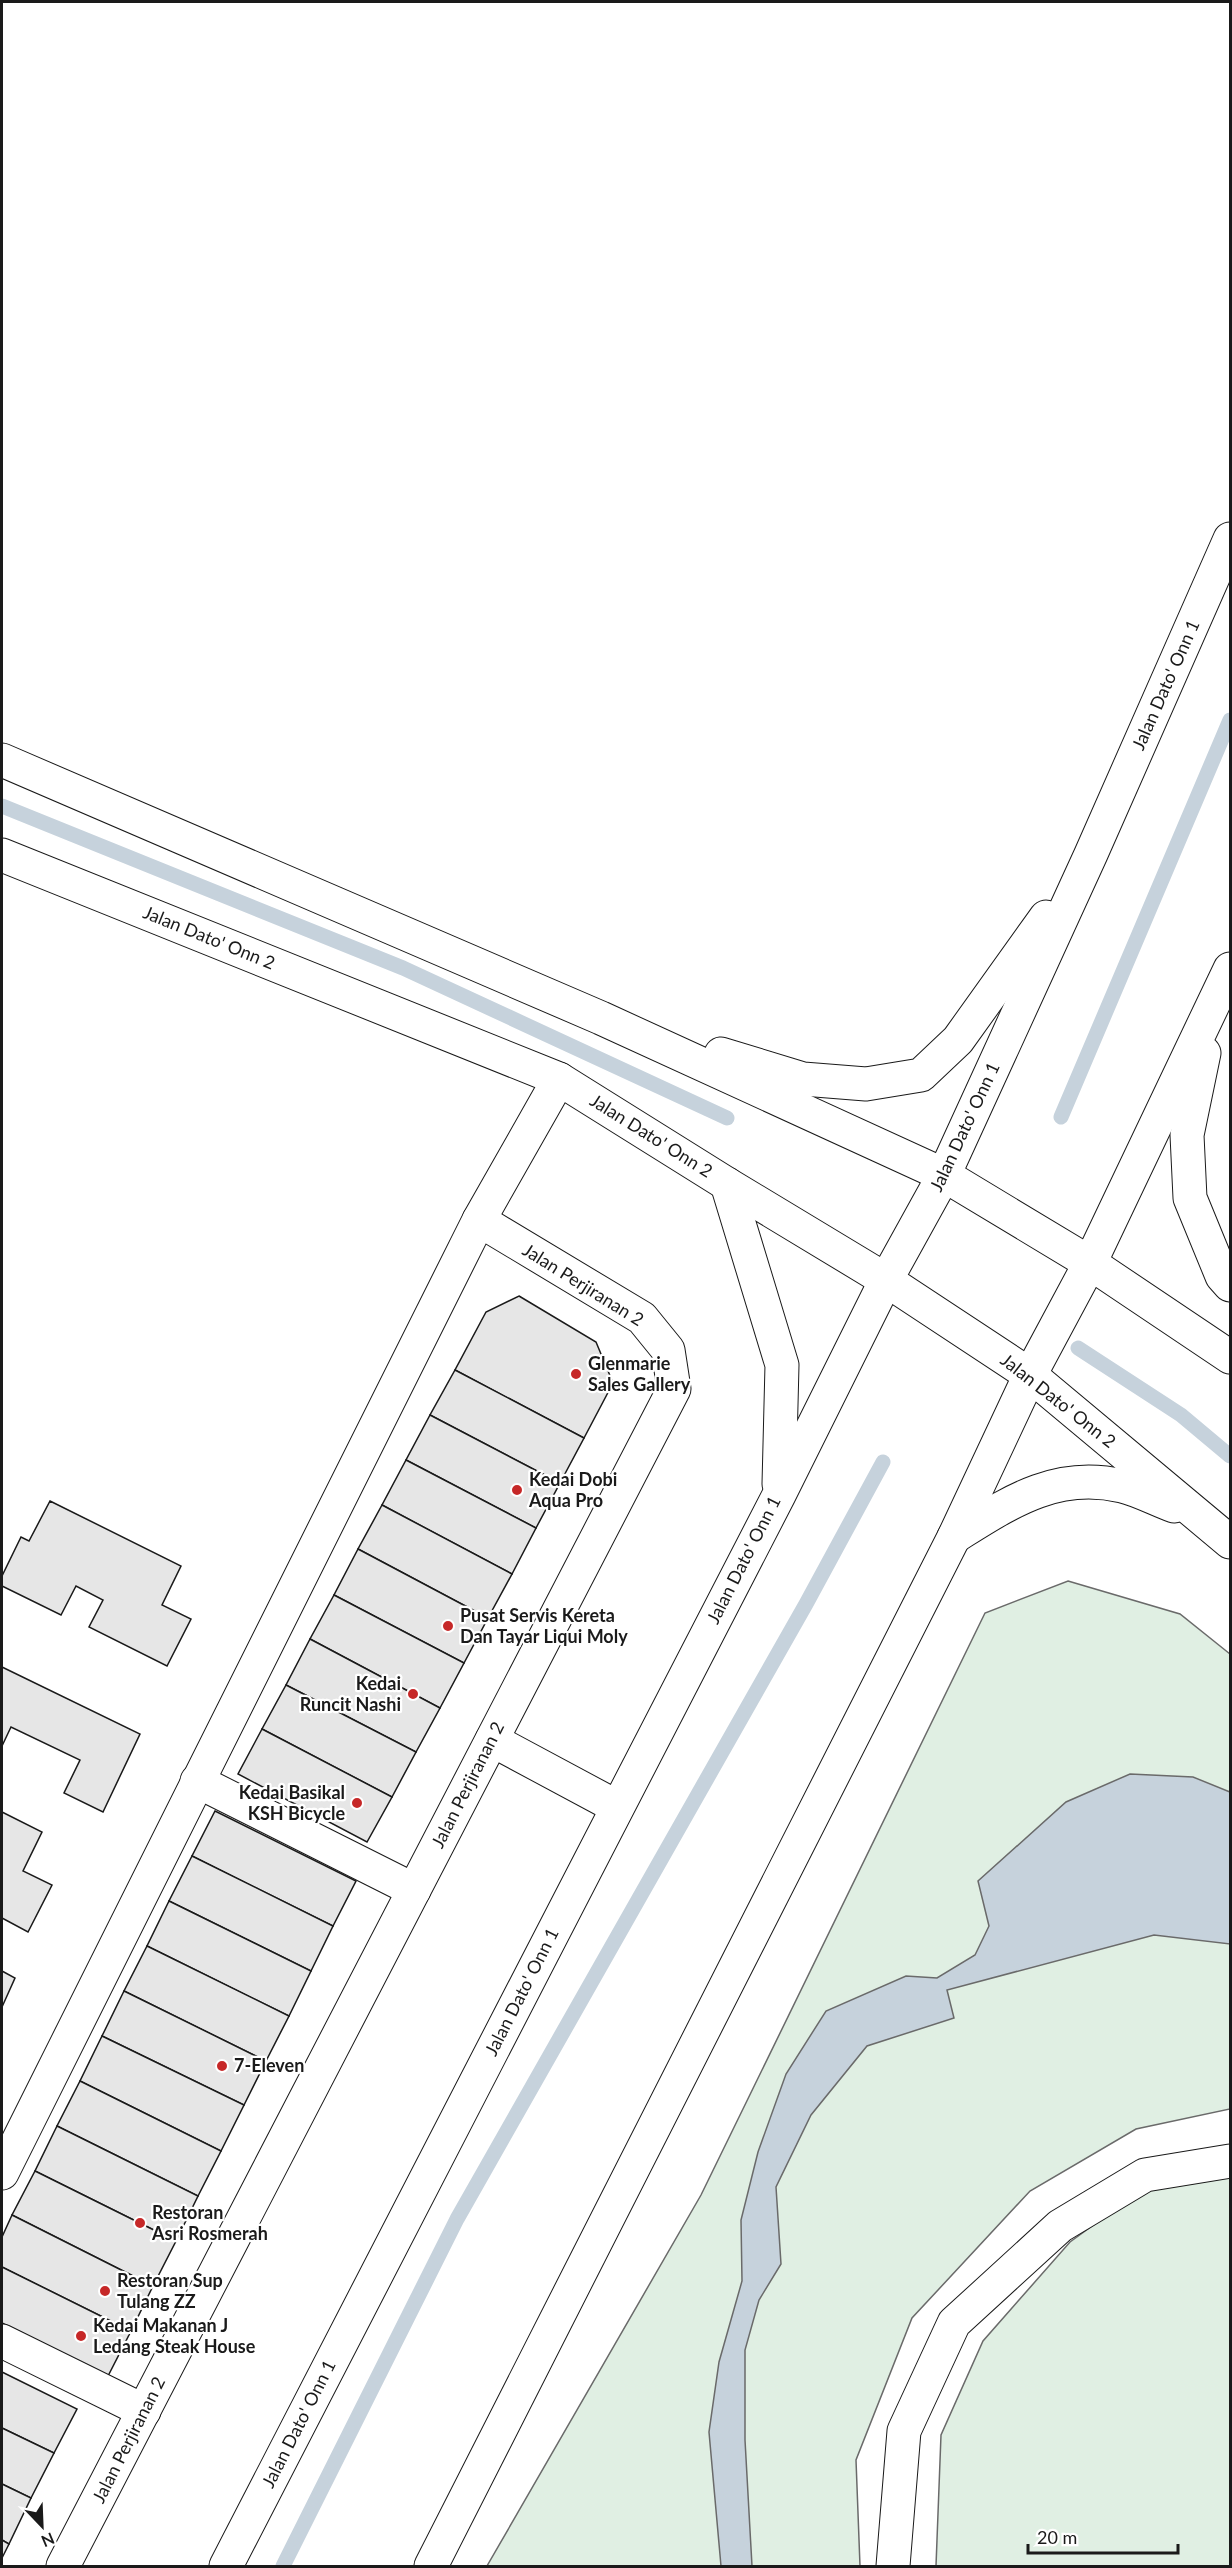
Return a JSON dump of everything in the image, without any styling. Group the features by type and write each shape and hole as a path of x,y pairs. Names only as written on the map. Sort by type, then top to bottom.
{"main road":[{"name":"Jalan Dato' Onn 1","path":"226,2566 778,1495 886,1280 944,1175 1091,854 1230,539"},
{"path":"2,760 601,1017 944,1175 1090,1263 1230,1357"},
{"path":"601,1017 803,1079 866,1084 921,1075 958,1040 1091,854"},
{"name":"Jalan Dato' Onn 2","path":"2,855 559,1079 886,1280 1030,1375 1230,1542"},
{"path":"431,2566 954,1537 1030,1375 1090,1263 1230,969"},
{"path":"1214,1004 1187,1136 1190,1198 1222,1276 1230,1285"},
{"path":"2,2173 479,1220 559,1079"},
{"path":"727,1184 782,1365 778,1495"},
{"name":"Jalan Perjiranan 2","path":"63,2566 674,1389 668,1350 642,1317 479,1220"},
{"path":"954,1537 1018,1497 1071,1481 1122,1486 1204,1518"},
{"path":"492,1740 617,1807"},
{"path":"197,1781 414,1890"},
{"path":"893,2566 904,2431 954,2323 1060,2226 1145,2175 1230,2161"},
{"path":"2,2341 144,2411"}],"green space":[{"path":"1068,1581 1180,1614 1230,1654 1230,2109 1136,2129 1030,2191 912,2318 856,2460 860,2566 487,2566 701,2195 985,1613"},
{"path":"1230,2162 1230,2566 936,2566 941,2435 983,2341 1070,2242 1146,2187"}],"shaded area":[{"path":"1130,1774 1193,1777 1230,1792 1230,1944 1154,1935 947,1990 954,2018 867,2046 811,2115 776,2187 781,2264 759,2300 745,2350 745,2440 752,2566 721,2566 709,2432 719,2362 742,2281 741,2220 758,2152 786,2074 826,2011 906,1976 937,1978 975,1955 989,1926 978,1881 1066,1802"}],"building":[{"path":"519,1296 596,1342 613,1383 584,1438 455,1370 486,1312"},
{"path":"455,1370 584,1438 560,1483 430,1415"},
{"path":"430,1415 560,1483 536,1528 406,1460"},
{"path":"406,1460 536,1528 512,1574 382,1505"},
{"path":"50,1501 181,1566 162,1605 191,1619 167,1666 89,1627 103,1600 76,1586 61,1615 2,1586 2,1576 21,1537 29,1541"},
{"path":"382,1505 512,1574 488,1618 358,1549"},
{"path":"358,1549 488,1618 464,1663 334,1595"},
{"path":"334,1595 464,1663 440,1708 310,1639"},
{"path":"310,1639 440,1708 416,1752 286,1685"},
{"path":"2,1667 140,1734 103,1812 64,1793 80,1760 11,1727 2,1746"},
{"path":"286,1685 416,1752 392,1797 262,1729"},
{"path":"262,1729 392,1797 367,1842 238,1774"},
{"path":"215,1811 356,1881 333,1926 192,1856"},
{"path":"2,1812 42,1832 23,1871 52,1885 28,1932 2,1918"},
{"path":"192,1856 333,1926 311,1971 169,1901"},
{"path":"169,1901 311,1971 289,2016 147,1946"},
{"path":"147,1946 289,2016 266,2061 124,1991"},
{"path":"2,1971 15,1978 2,2007"},
{"path":"124,1991 266,2061 244,2105 102,2036"},
{"path":"102,2036 244,2105 221,2151 80,2081"},
{"path":"80,2081 221,2151 198,2196 57,2126"},
{"path":"57,2126 198,2196 176,2241 35,2171"},
{"path":"35,2171 176,2241 153,2286 12,2215"},
{"path":"12,2215 153,2286 131,2331 2,2267 2,2237"},
{"path":"2,2267 131,2331 108,2376 2,2323"},
{"path":"2,2372 77,2409 54,2453 2,2428"},
{"path":"2,2428 54,2453 31,2498 2,2484"},
{"path":"2,2484 31,2498 9,2544 2,2540"},
{"path":"2,2540 9,2544 2,2558"}],"waterway":[{"path":"1061,1117 1230,720"},
{"path":"2,806 403,968 727,1118"},
{"path":"1078,1348 1181,1415 1230,1456"},
{"path":"283,2566 457,2219 806,1604 883,1462"}],"place":[{"name":"Glenmarie Sales Gallery","path":"576,1374"},
{"name":"Kedai Dobi Aqua Pro","path":"517,1490"},
{"name":"Pusat Servis Kereta Dan Tayar Liqui Moly","path":"448,1626"},
{"name":"Kedai Runcit Nashi","path":"413,1694"},
{"name":"Kedai Basikal KSH Bicycle","path":"357,1803"},
{"name":"7-Eleven","path":"222,2066"},
{"name":"Restoran Asri Rosmerah","path":"140,2223"},
{"name":"Restoran Sup Tulang ZZ","path":"105,2291"},
{"name":"Kedai Makanan J Ledang Steak House","path":"81,2336"}]}
